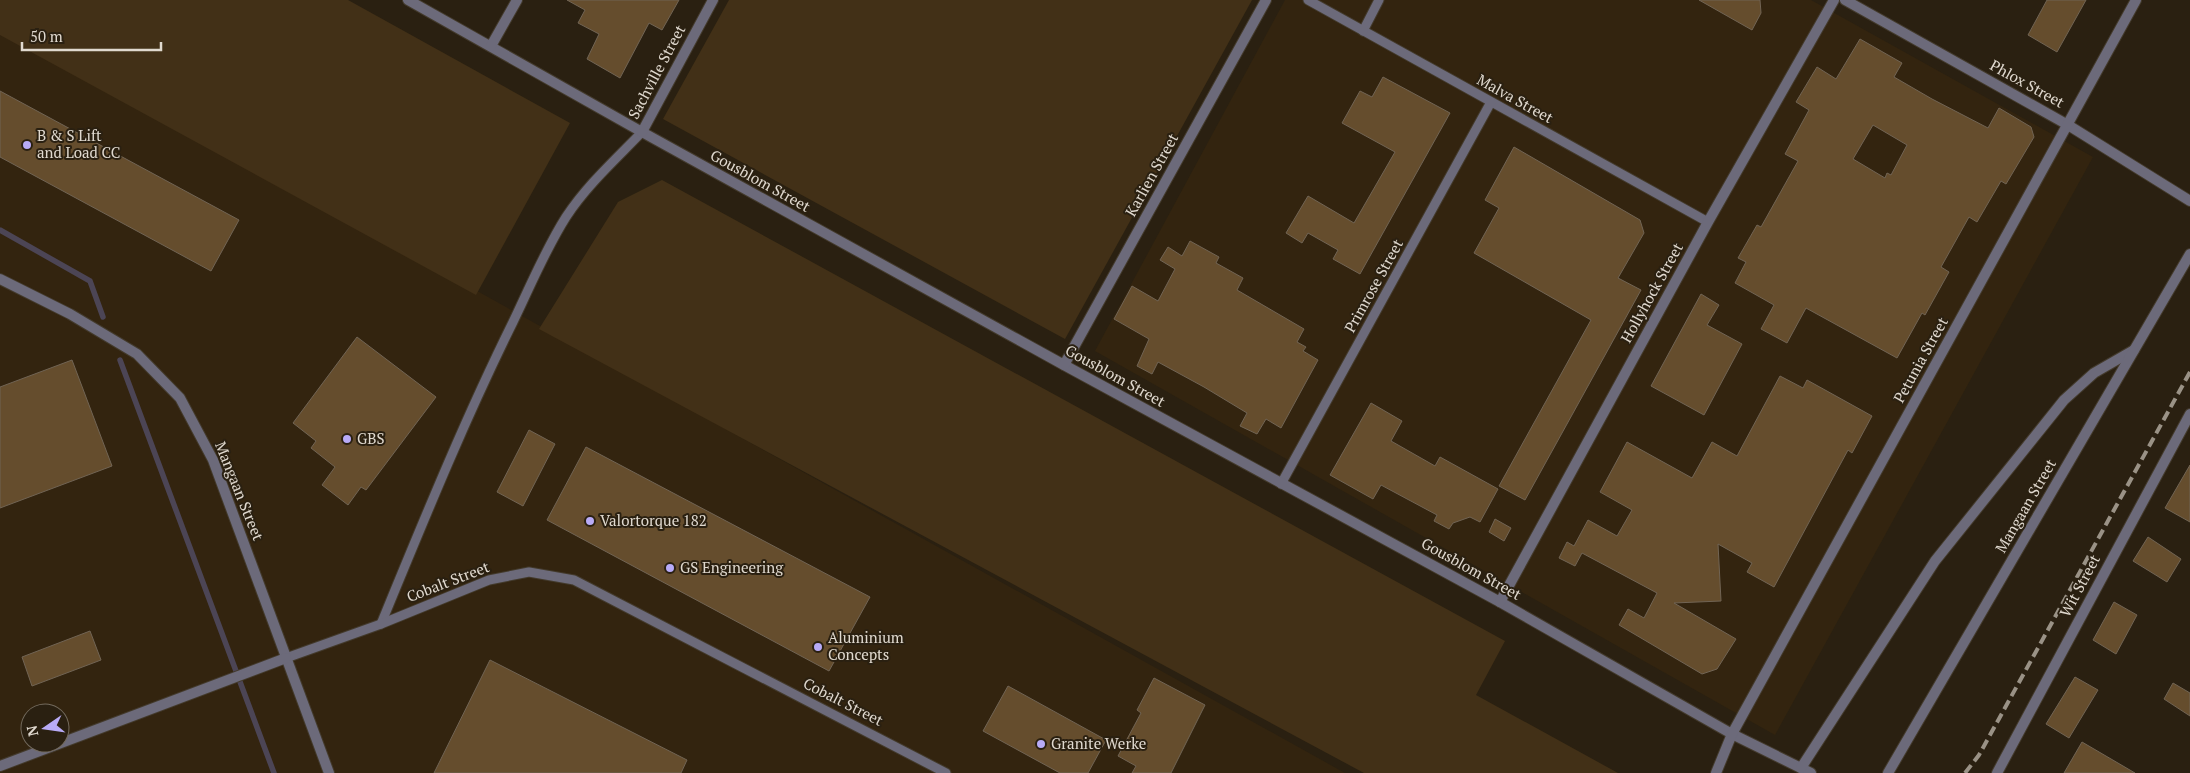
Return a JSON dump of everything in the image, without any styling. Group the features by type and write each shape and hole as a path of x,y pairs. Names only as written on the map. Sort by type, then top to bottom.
{"street":[{"name":"Gousblom Street","path":"408,0 642,132 1064,365 1500,602 1732,734 1811,773"},
{"path":"492,46 517,0"},
{"name":"Sachville Street","path":"642,132 712,0"},
{"name":"Karlien Street","path":"1064,365 1266,0"},
{"name":"Hollyhock Street","path":"1500,602 1708,222 1834,0"},
{"name":"Phlox Street","path":"1845,0 2068,125 2190,201"},
{"name":"Petunia Street","path":"1716,773 1732,734 2136,0"},
{"name":"Mangaan Street","path":"1888,773 2190,254"},
{"name":"Mangaan Street","path":"0,279 70,314 137,354 180,398 213,460 329,773"},
{"path":"1801,768 1941,553 2064,400 2094,373 2134,350"},
{"name":"Wit Street","path":"1996,773 2190,414"},
{"name":"Cobalt Street","path":"0,766 286,658"}],"lane":[{"name":"Malva Street","path":"1308,0 1708,222"},
{"path":"1363,31 1379,0"},
{"name":"Primrose Street","path":"1281,484 1491,102"},
{"path":"381,624 446,467 496,355 551,244 566,218 587,189 642,132"},
{"name":"Cobalt Street","path":"286,658 381,624 489,580 529,572 574,580 946,773"}],"shaded area":[{"path":"0,0 348,0 570,123 476,295 0,35"},
{"path":"729,0 1252,0 1065,339 663,119"},
{"path":"1285,0 1811,0 2093,157 1775,735 1095,351"},
{"path":"0,26 1345,773 0,773"},
{"path":"662,180 1505,641 1476,695 1618,773 1364,773 539,329 618,202"}],"building":[{"path":"567,0 679,0 662,30 649,23 620,78 587,59 599,34 578,23 585,10"},
{"path":"1699,0 1760,0 1761,13 1752,30"},
{"path":"2047,0 2086,0 2057,52 2028,35"},
{"path":"1860,39 1902,63 1894,77 1932,99 1988,128 1999,108 2031,127 2034,137 2006,184 2001,181 1977,222 1969,217 1941,267 1949,272 1925,315 1922,313 1897,358 1806,308 1787,343 1761,329 1774,305 1735,283 1746,262 1738,258 1757,225 1761,227 1798,161 1785,154 1809,110 1796,102 1817,67 1836,79","holes":["1873,125 1907,145 1891,175 1887,173 1885,178 1853,159"]},
{"path":"1383,77 1450,113 1360,274 1333,259 1338,250 1308,233 1302,243 1286,233 1308,196 1354,223 1395,152 1342,123 1360,91 1372,97"},
{"path":"0,91 239,220 211,271 0,157"},
{"path":"1514,147 1640,220 1644,233 1618,278 1641,290 1525,500 1499,486 1591,320 1474,253 1499,208 1485,200"},
{"path":"1190,241 1219,257 1216,263 1243,278 1237,290 1304,329 1297,342 1306,347 1303,351 1318,360 1281,428 1266,419 1257,434 1240,426 1247,413 1204,387 1158,362 1152,374 1137,366 1149,339 1114,319 1132,286 1158,301 1175,269 1160,260 1168,247 1182,256"},
{"path":"1701,294 1719,305 1707,325 1742,344 1704,415 1651,386"},
{"path":"357,337 436,397 366,490 361,487 348,505 322,485 335,467 311,448 316,441 293,423"},
{"path":"72,360 112,466 0,508 0,387"},
{"path":"1780,376 1803,388 1807,380 1872,416 1852,453 1848,450 1774,587 1747,572 1752,563 1718,544 1721,601 1674,603 1736,639 1717,669 1702,674 1619,625 1628,609 1644,618 1657,593 1582,553 1575,566 1559,558 1567,542 1574,546 1588,520 1617,536 1632,510 1600,492 1627,442 1692,478 1712,442 1737,456"},
{"path":"1371,403 1402,421 1391,441 1435,466 1440,457 1498,489 1480,522 1470,517 1453,523 1449,529 1434,521 1437,515 1381,485 1373,499 1330,475"},
{"path":"529,430 555,444 523,506 497,492"},
{"path":"586,447 870,597 829,671 547,520"},
{"path":"2190,465 2190,522 2165,508"},
{"path":"1495,519 1511,528 1504,541 1489,532"},
{"path":"2148,537 2181,559 2167,582 2133,561"},
{"path":"2114,602 2137,615 2116,654 2093,640"},
{"path":"90,631 101,660 32,686 22,657"},
{"path":"490,660 687,760 681,773 434,773"},
{"path":"2075,677 2098,690 2069,738 2046,724"},
{"path":"1154,678 1205,705 1171,773 1132,773 1136,766 1118,756 1141,713 1137,710"},
{"path":"2173,683 2190,693 2190,716 2164,699"},
{"path":"1008,686 1106,740 1088,773 1060,773 983,731"},
{"path":"2082,742 2135,773 2064,773"}],"waterway":[{"path":"0,230 90,281 103,317"},
{"path":"120,360 274,773"}],"railway":[{"path":"1965,773 1979,755 2190,372"}],"place":[{"name":"B & S Lift and Load CC","path":"27,145"},
{"name":"GBS","path":"347,439"},
{"name":"Valortorque 182","path":"590,521"},
{"name":"GS Engineering","path":"670,568"},
{"name":"Aluminium Concepts","path":"818,647"},
{"name":"Granite Werke","path":"1041,744"}]}
